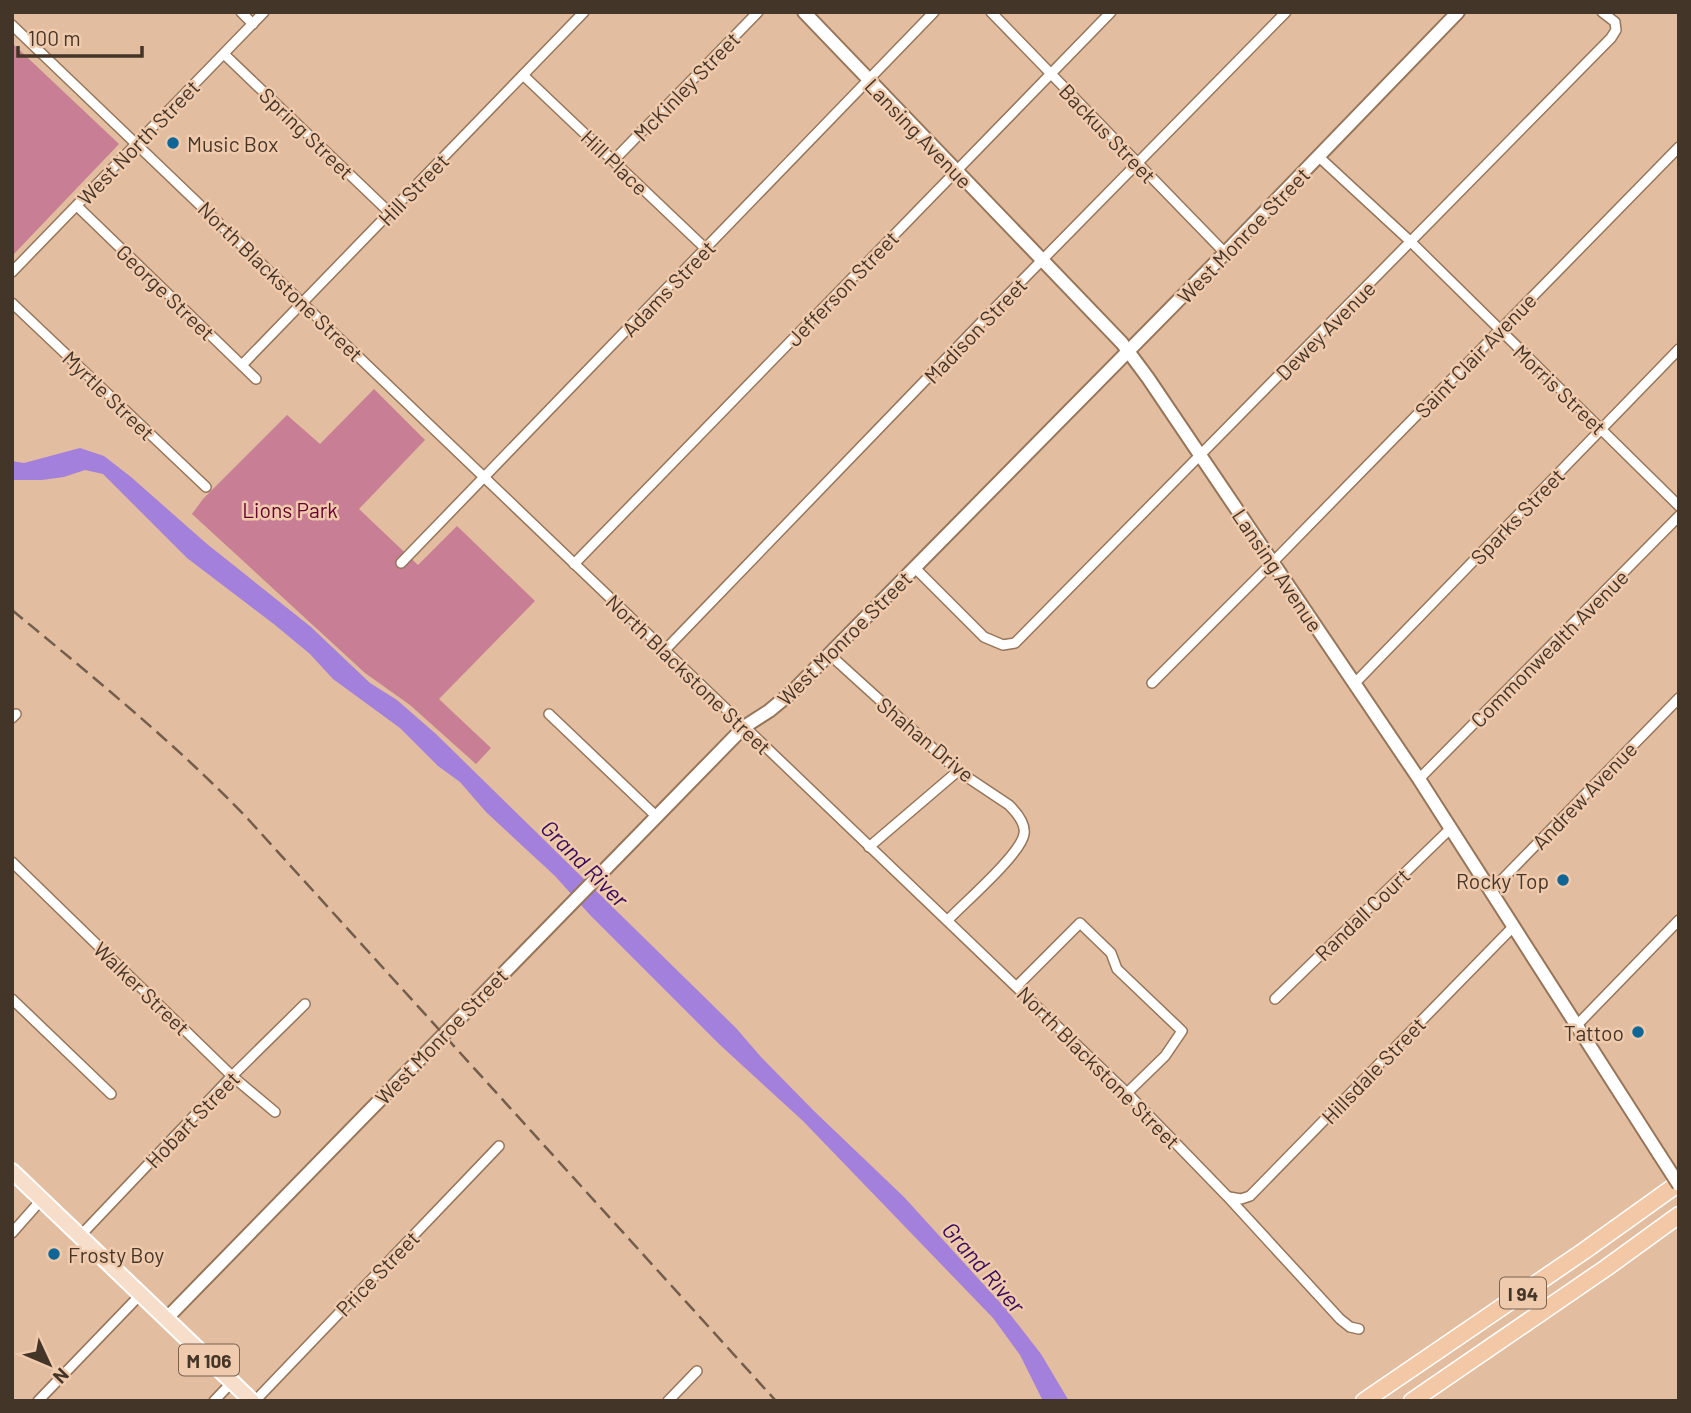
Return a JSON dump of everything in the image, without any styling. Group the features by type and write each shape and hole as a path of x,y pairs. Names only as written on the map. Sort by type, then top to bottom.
{"highway":[{"name":"I 94","path":"1364,1401 1679,1184"},
{"name":"I 94","path":"1412,1401 1679,1215"}],"main road":[{"name":"M 106","path":"12,1171 254,1401"}],"street":[{"path":"241,12 253,24"},
{"name":"West North Street","path":"12,272 264,12"},
{"name":"Hill Street","path":"242,365 584,12"},
{"name":"McKinley Street","path":"614,160 758,12"},
{"name":"Lansing Avenue","path":"804,12 1122,343 1419,779 1679,1184"},
{"name":"Adams Street","path":"401,563 934,12"},
{"name":"Backus Street","path":"991,12 1225,253"},
{"name":"Jefferson Street","path":"574,564 1111,12"},
{"name":"Madison Street","path":"665,650 1286,12"},
{"name":"West Monroe Street","path":"167,1318 656,816 744,727 792,692 1225,253 1458,12"},
{"name":"Dewey Avenue","path":"915,568 984,637 1003,645 1015,643 1611,38 1616,30 1615,22 1603,13"},
{"name":"North Blackstone Street","path":"12,25 1017,986 1127,1093 1227,1196 1340,1319 1350,1327 1359,1329"},
{"name":"Spring Street","path":"224,54 390,213"},
{"name":"Hill Place","path":"523,75 706,249"},
{"name":"Saint Clair Avenue","path":"1152,683 1679,147"},
{"name":"Morris Street","path":"1319,156 1411,242 1679,506"},
{"name":"George Street","path":"77,206 256,379"},
{"name":"Myrtle Street","path":"12,303 206,487"},
{"name":"Sparks Street","path":"1355,683 1679,349"},
{"name":"Commonwealth Avenue","path":"1419,779 1679,516"},
{"name":"Shahan Drive","path":"829,654 958,771 1009,805 1020,819 1024,834 1012,855 948,920"},
{"name":"Andrew Avenue","path":"1490,892 1679,698"},
{"path":"549,714 656,816"},
{"path":"869,847 958,771"},
{"name":"Randall Court","path":"1275,999 1450,829"},
{"name":"Walker Street","path":"12,862 232,1076 275,1112"},
{"path":"1576,1026 1679,920"},
{"path":"1017,986 1080,923 1111,953 1117,970 1182,1031 1165,1056 1127,1093"},
{"name":"Hillsdale Street","path":"1227,1196 1241,1199 1250,1196 1513,928"},
{"path":"12,999 111,1094"},
{"name":"Hobart Street","path":"81,1235 232,1076 305,1004"},
{"name":"Price Street","path":"254,1401 499,1146"},
{"path":"12,1233 42,1199"},
{"path":"38,1401 141,1294"},
{"path":"668,1401 697,1371"},
{"path":"214,1401 232,1382"}],"green space":[{"path":"12,43 119,144 12,256"},
{"name":"Lions Park","path":"374,389 425,440 359,509 418,565 457,526 535,601 439,699 491,748 476,764 410,705 365,673 192,514 203,499 287,415 320,444"}],"shaded area":[{"name":"Grand River","path":"80,448 104,456 131,477 207,544 311,627 370,683 397,700 436,734 736,1028 814,1111 904,1197 1006,1309 1041,1354 1069,1401 1043,1401 1020,1355 993,1318 803,1121 719,1044 591,916 555,876 486,812 460,782 438,766 400,728 333,679 310,654 187,558 103,474 85,470 64,477 12,480 12,461 24,463"}],"railway":[{"path":"12,610 163,737 248,819 776,1401"}],"place":[{"name":"Music Box","path":"173,143"},
{"name":"Rocky Top","path":"1563,880"},
{"name":"Tattoo","path":"1638,1032"},
{"name":"Frosty Boy","path":"54,1254"}]}
